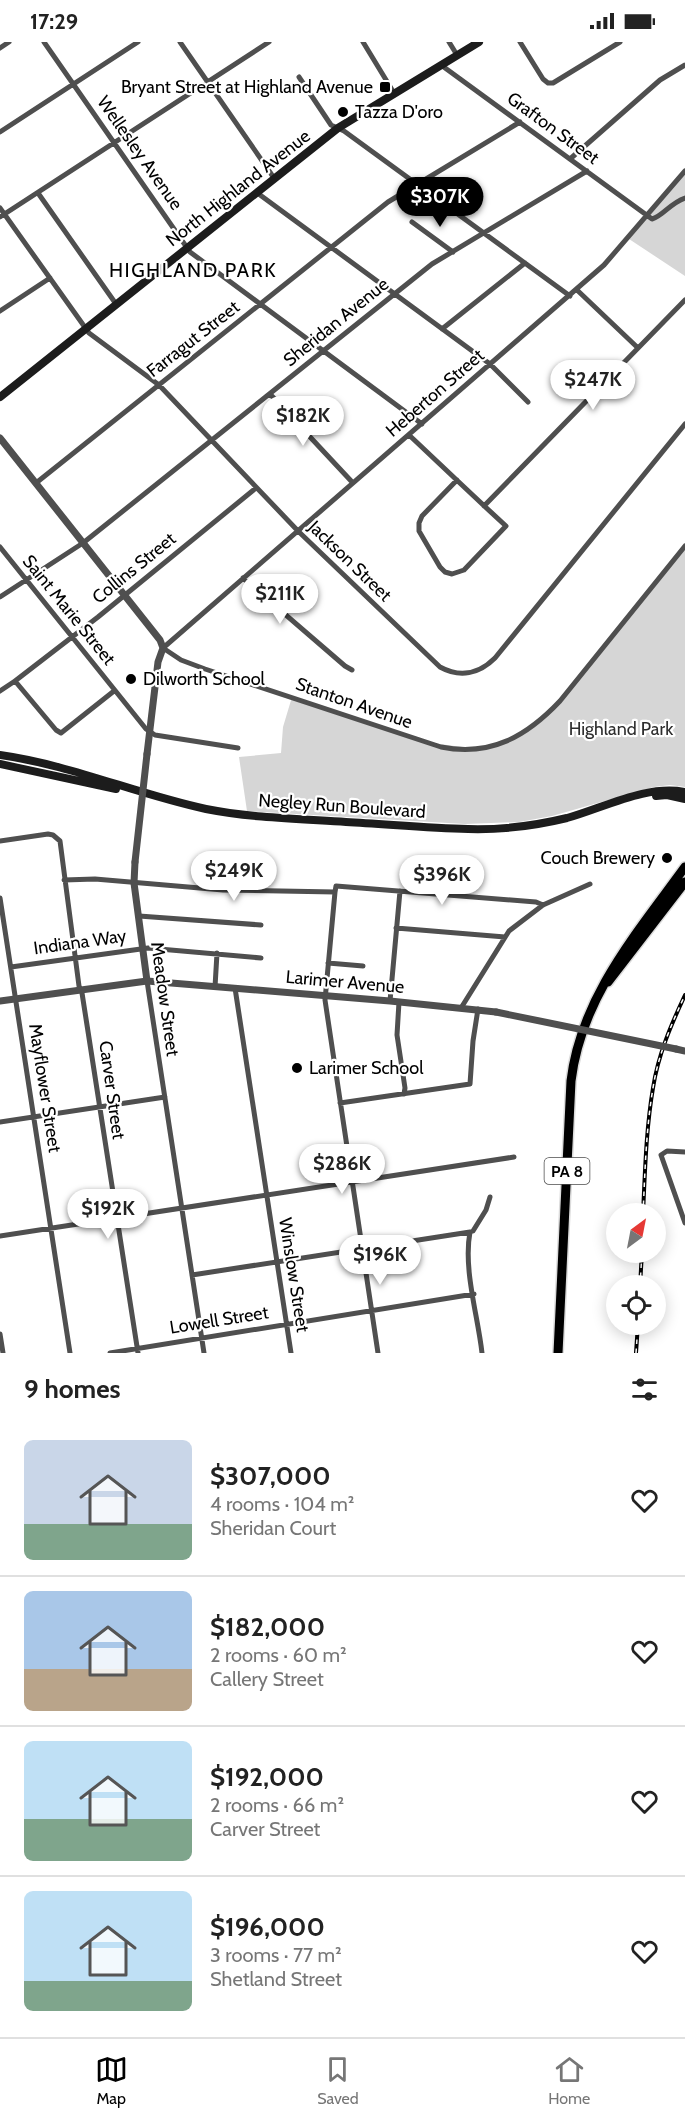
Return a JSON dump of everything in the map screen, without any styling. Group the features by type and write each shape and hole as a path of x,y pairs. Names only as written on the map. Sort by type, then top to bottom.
{"highway":[{"name":"PA 8","path":"558,1353 573,1071 585,1023 611,969 685,867"},
{"name":"PA 8","path":"599,993 624,964 685,882"}],"main road":[{"name":"North Highland Avenue","path":"0,397 338,128 478,42"},
{"name":"Negley Run Boulevard","path":"0,755 42,762 176,802 232,813 276,818 453,828 488,829 530,825 565,818 655,791 685,792"},
{"name":"Negley Run Boulevard","path":"0,764 232,818 275,823 453,833 488,834 530,830 573,821 656,796 667,795 685,799"}],"street":[{"path":"0,48 9,42"},
{"name":"Wellesley Avenue","path":"44,42 190,252 422,424"},
{"path":"0,132 138,42"},
{"path":"180,42 274,178"},
{"path":"2,216 269,42"},
{"path":"363,42 394,93"},
{"path":"448,42 457,55"},
{"path":"520,42 543,79 553,83 620,42"},
{"name":"Grafton Street","path":"441,64 646,215"},
{"path":"570,159 660,80 685,65"},
{"path":"299,77 331,125 345,131 570,296"},
{"name":"Farragut Street","path":"36,483 388,202 520,122"},
{"name":"Sheridan Avenue","path":"0,597 83,543 432,264 587,171"},
{"name":"Heberton Street","path":"164,648 577,291 645,220 646,215 685,171"},
{"path":"256,192 490,364 528,402"},
{"path":"38,193 116,304"},
{"path":"646,215 655,219 671,204 685,198"},
{"name":"Jackson Street","path":"0,208 2,216 89,333 159,385 298,531 440,667 457,674 477,671 495,658 685,424"},
{"path":"412,222 453,252"},
{"path":"442,329 525,263"},
{"path":"0,311 50,278"},
{"path":"577,291 638,348"},
{"path":"484,506 685,300"},
{"path":"270,394 353,483"},
{"path":"409,435 457,480 484,506 506,526 464,570 452,574 440,567 419,531 419,523 422,516 457,480"},
{"name":"Stanton Avenue","path":"0,438 164,648 181,660 441,747 477,749 499,745 519,736 542,720 560,701 685,546"},
{"name":"Collins Street","path":"0,691 124,595 256,488"},
{"name":"Saint Marie Street","path":"0,548 114,691 150,732"},
{"path":"243,578 352,670"},
{"name":"Meadow Street","path":"164,648 158,662 134,883 204,1353"},
{"path":"15,681 59,733 114,691"},
{"path":"150,732 155,735 238,748"},
{"name":"Carver Street","path":"0,841 53,835 60,841 75,958 137,1351"},
{"path":"64,880 95,879 223,890 335,892"},
{"path":"461,1008 509,931 543,905 590,884"},
{"path":"378,1353 326,996 336,886 536,902 543,905"},
{"path":"390,1001 400,891"},
{"name":"Mayflower Street","path":"0,898 70,1353"},
{"path":"139,916 261,925"},
{"path":"396,928 505,937"},
{"name":"Indiana Way","path":"10,967 143,948 261,958"},
{"path":"215,987 218,954"},
{"path":"328,963 363,966"},
{"name":"Larimer Avenue","path":"0,1001 147,981 496,1012 685,1051"},
{"name":"Winslow Street","path":"235,988 291,1353"},
{"path":"399,1002 397,1035 404,1094"},
{"path":"340,1103 470,1084 478,1010"},
{"path":"0,1122 165,1097"},
{"path":"685,1152 667,1151 663,1152 661,1157 685,1223"},
{"path":"0,1236 514,1157"},
{"path":"192,1275 470,1232 473,1231 486,1210 490,1197"},
{"path":"470,1232 469,1263 482,1353"},
{"name":"Lowell Street","path":"110,1353 137,1351 202,1338 474,1294"},
{"path":"0,1334 3,1353"}],"green space":[{"path":"685,171 685,276 629,239"},
{"name":"Highland Park","path":"685,546 685,787 670,785 654,787 552,816 519,822 465,824 247,811 239,757 281,753 283,727 292,697 425,742 477,749 519,736 542,720"}],"railway":[{"path":"644,1203 647,1135 655,1076 666,1040 685,995"},
{"path":"641,1263 641,1275"},
{"path":"636,1353 637,1335"}],"place":[{"name":"Bryant Street at Highland Avenue","path":"385,87"},
{"name":"Tazza D'oro","path":"343,112"},
{"name":"Dilworth School","path":"131,679"},
{"name":"Couch Brewery","path":"667,858"},
{"name":"Larimer School","path":"297,1068"}],"district":[{"name":"HIGHLAND PARK","path":"193,270"}]}
